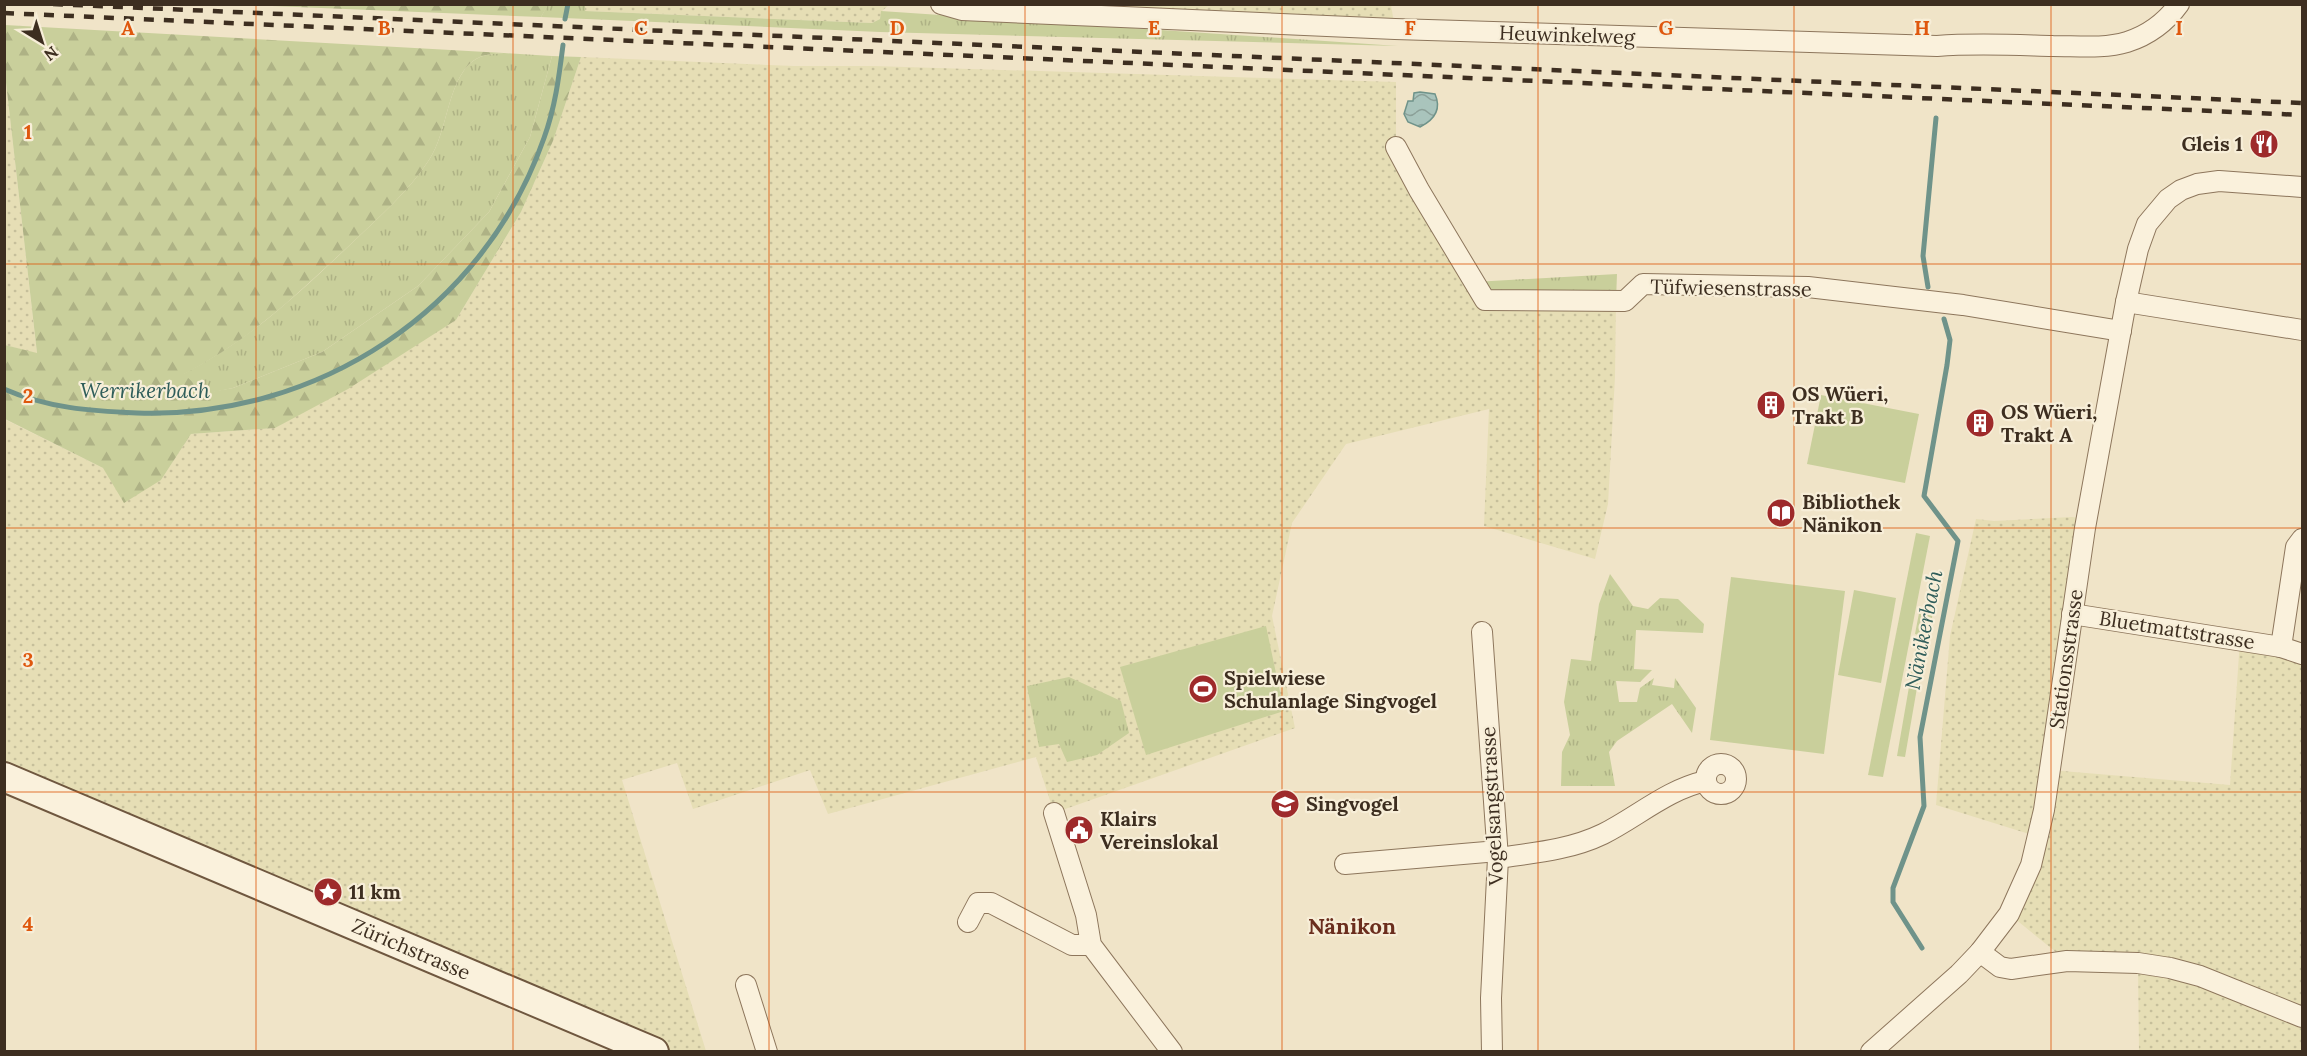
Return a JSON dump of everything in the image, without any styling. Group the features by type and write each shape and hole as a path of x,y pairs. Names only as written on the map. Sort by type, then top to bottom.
{"main road":[{"name":"Zürichstrasse","path":"4,777 654,1052"}],"street":[{"name":"Heuwinkelweg","path":"941,4 962,10 1407,30 1937,46 1971,44 2092,47 2118,44 2143,36 2158,27 2179,4"},
{"name":"Tüfwiesenstrasse","path":"1396,147 1485,300 1625,302 1643,284 1808,287 1963,305 2121,331"},
{"name":"Stationsstrasse","path":"1876,1050 1980,952 2009,914 2031,865 2039,837 2085,528 2126,302 2140,239 2147,224 2168,199 2181,190 2197,184 2219,181 2302,187"},
{"path":"2244,182 2250,193 2302,199"},
{"path":"2126,302 2302,330"},
{"path":"2281,647 2296,547 2302,539"},
{"name":"Bluetmattstrasse","path":"2072,614 2281,647 2302,654"},
{"name":"Vogelsangstrasse","path":"1482,632 1498,854 1491,998 1492,1052"},
{"path":"1345,864 1550,850 1603,834 1686,786 1706,781"},
{"path":"1054,813 1086,915 1091,945 1172,1052"},
{"path":"968,922 978,903 991,903 1072,945 1091,945"},
{"path":"1980,952 2000,967 2011,969 2067,961 2138,963 2170,968 2200,976 2302,1017"},
{"path":"746,985 767,1052"}],"shaded area":[{"path":"585,4 889,5 882,11 880,19 872,23 585,11"},
{"path":"941,5 1391,5 1395,29"},
{"path":"581,57 794,66 874,66 1396,82 1396,147 1485,300 1616,301 1615,377 1608,504 1595,559 1484,526 1489,409 1346,444 1292,523 1272,616 1295,728 1054,813 1036,757 828,814 810,770 693,809 677,763 622,780 706,1051 654,1051 5,777 4,419 103,468 161,480 191,434 275,428 456,320 521,212 553,141"},
{"path":"5,74 37,354 5,345"},
{"path":"2072,517 2086,519 2050,770 2230,785 2240,640 2302,654 2302,1051 2139,1051 2138,964 2067,961 2009,914 2039,837 1936,805 1950,636 1976,519 1994,521"}],"green space":[{"path":"548,4 585,5 585,11 872,23 880,19 881,11 1398,46 880,32 541,17"},
{"path":"248,5 548,5 541,17"},
{"path":"5,25 504,53 480,57 464,70 453,94 435,149 421,171 393,203 273,314 231,346 184,374 204,393 233,388 322,352 418,286 489,212 530,137 552,56 581,57 553,141 521,212 456,320 348,389 275,428 191,434 161,480 124,503 103,468 5,419 5,345 37,353 5,74"},
{"path":"504,53 552,56 530,137 489,212 418,286 322,352 233,388 204,394 183,374 230,346 272,315 393,203 421,171 435,149 453,94 464,70 480,57"},
{"path":"1617,274 1616,301 1485,300 1474,282"},
{"path":"1821,395 1919,414 1905,483 1807,464"},
{"path":"1916,533 1930,536 1883,777 1868,775"},
{"path":"1610,574 1633,606 1648,609 1660,598 1678,599 1704,624 1703,633 1636,630 1634,669 1652,670 1640,682 1616,681 1619,702 1637,702 1640,688 1654,678 1652,685 1674,688 1675,678 1696,708 1692,733 1672,704 1617,741 1609,752 1615,786 1561,786 1562,752 1570,735 1564,702 1571,659 1591,661 1599,604"},
{"path":"1731,577 1845,591 1824,754 1710,740"},
{"path":"1854,590 1896,598 1881,683 1838,675"},
{"path":"1920,608 1933,611 1929,636 1926,636 1905,757 1897,756 1918,635 1915,634"},
{"name":"Spielwiese Schulanlage Singvogel","path":"1266,626 1284,711 1146,755 1120,667"},
{"path":"1069,677 1121,701 1129,733 1097,755 1067,762 1059,744 1039,747 1027,686"}],"water":[{"path":"1414,93 1435,94 1438,105 1433,118 1420,127 1408,122 1404,114 1408,101 1413,101"}],"waterway":[{"name":"Werrikerbach","path":"565,19 568,4"},
{"name":"Werrikerbach","path":"4,389 36,400 86,410 137,413 204,410 269,397 329,374 386,342 437,302 481,254 517,199 548,127 563,45"},
{"name":"Nänikerbach","path":"1928,287 1923,256 1936,118"},
{"name":"Nänikerbach","path":"1922,948 1893,902 1893,888 1924,806 1920,737 1958,541 1924,496 1950,340 1944,319"}],"railway":[{"path":"53,4 2302,103"},
{"path":"4,13 2302,115"}],"place":[{"name":"Gleis 1","path":"2264,144"},
{"name":"OS Wüeri, Trakt B","path":"1771,405"},
{"name":"OS Wüeri, Trakt A","path":"1980,423"},
{"name":"Bibliothek Nänikon","path":"1781,513"},
{"name":"Spielwiese Schulanlage Singvogel","path":"1203,689"},
{"name":"Singvogel","path":"1285,804"},
{"name":"Klairs Vereinslokal","path":"1079,830"},
{"name":"11 km","path":"328,892"}],"district":[{"name":"Nänikon","path":"1352,926"}]}
